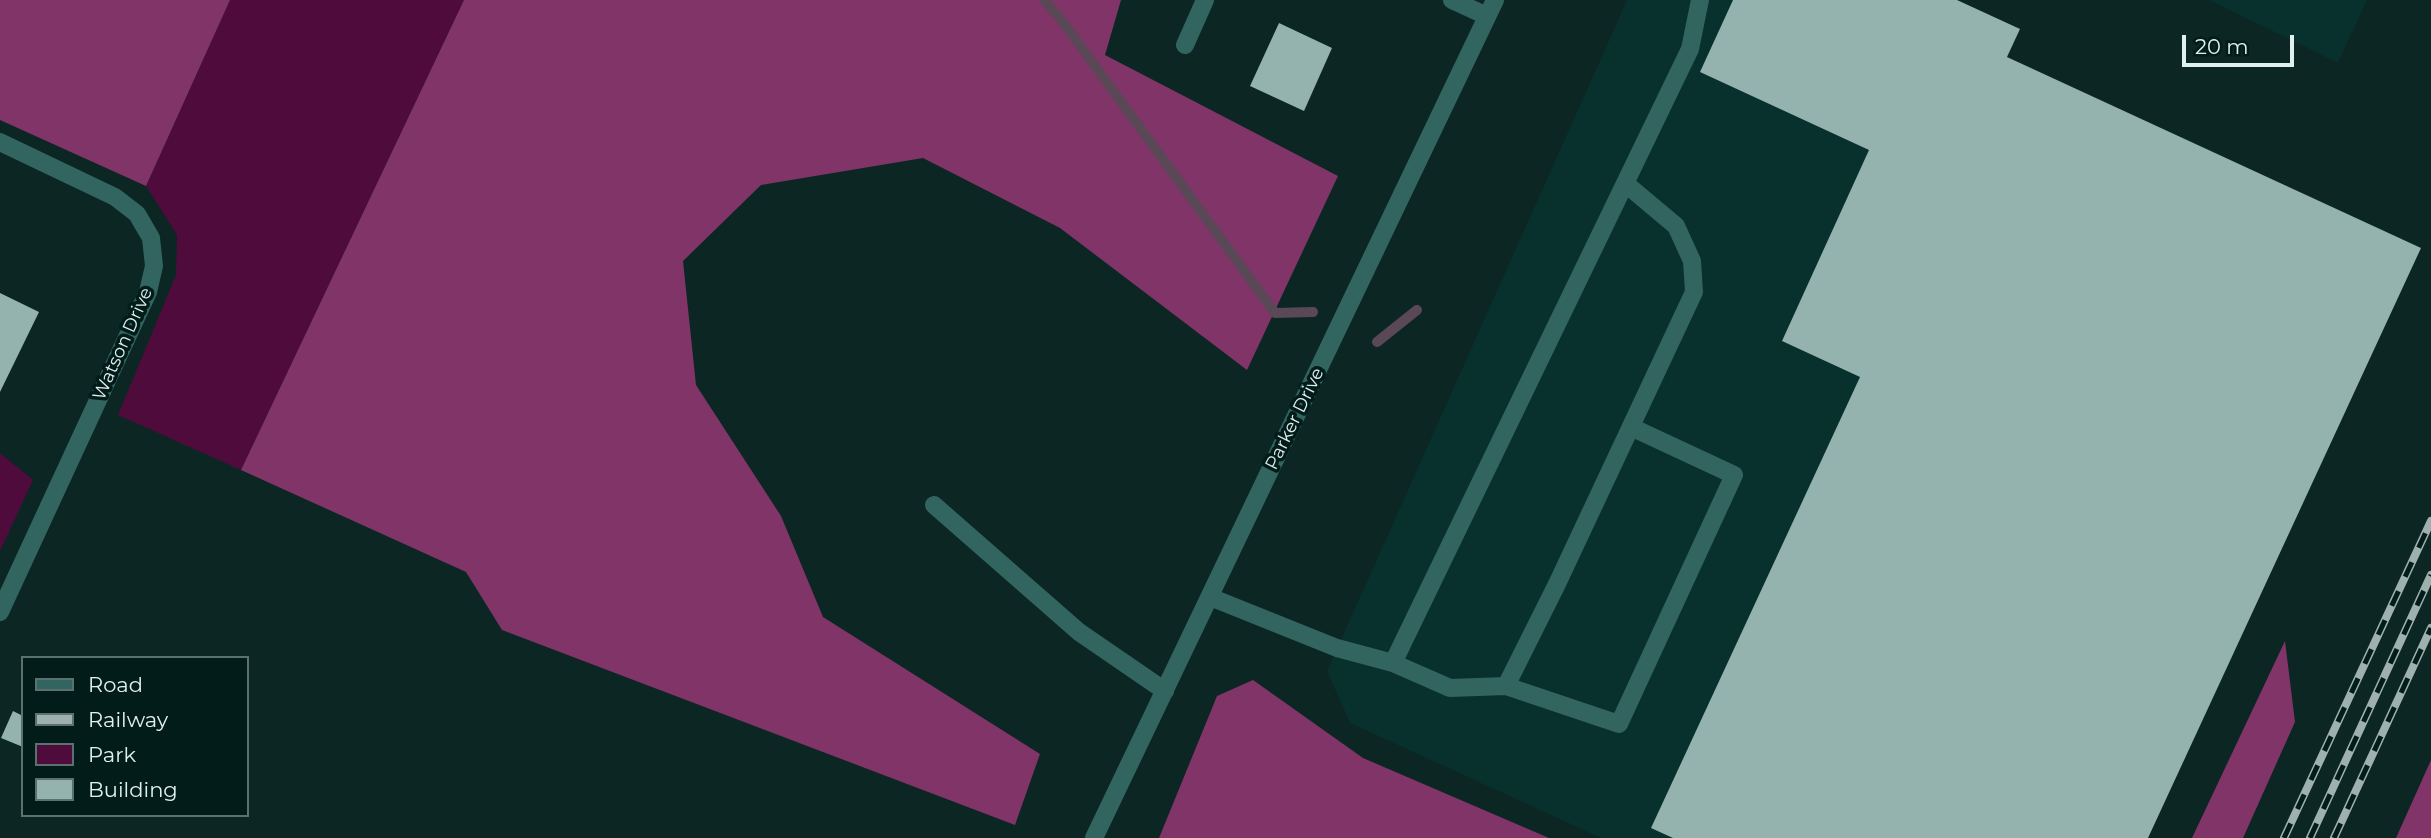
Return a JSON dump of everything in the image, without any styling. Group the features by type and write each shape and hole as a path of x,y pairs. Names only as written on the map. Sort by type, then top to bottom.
{"street":[{"path":"1185,46 1205,0"},
{"path":"1452,0 1491,8"},
{"path":"1393,663 1690,49 1700,0"},
{"name":"Parker Drive","path":"1094,838 1491,8"},
{"name":"Watson Drive","path":"0,142 115,197 137,214 151,238 154,266 148,292 0,612"},
{"path":"1506,686 1694,292 1692,261 1676,226 1626,184"},
{"path":"1210,597 1338,648 1393,663 1450,688 1506,686 1619,724 1734,475 1631,427"},
{"path":"934,505 1079,632 1165,691"}],"shaded area":[{"path":"0,0 230,0 146,186 0,120"},
{"path":"464,0 1121,0 1105,55 1338,176 1247,370 1060,228 923,158 761,185 683,261 696,385 781,516 823,617 1040,754 1015,825 502,630 466,572 241,470"},
{"path":"1627,0 1957,0 2007,58 2421,248 2148,838 1601,838 1350,723 1327,671"},
{"path":"2209,0 2367,0 2338,63"},
{"path":"2285,641 2295,722 2243,838 2192,838"},
{"path":"1253,680 1363,758 1549,838 1159,838 1217,696"},
{"path":"2431,760 2431,838 2396,838"}],"green space":[{"path":"230,0 464,0 241,470 118,415 176,275 177,235 146,186"},
{"path":"0,453 33,480 0,551"}],"building":[{"path":"1733,0 1957,0 2020,29 2007,57 2421,248 2148,838 1673,838 1651,828 1860,377 1782,341 1869,150 1700,72"},
{"path":"1279,23 1332,48 1304,111 1250,86"},
{"path":"0,293 39,312 0,392"},
{"path":"13,711 21,715 21,746 1,738"}],"waterway":[{"path":"1044,0 1060,18 1275,313 1313,312"},
{"path":"1377,342 1417,310"}],"railway":[{"path":"2284,838 2431,521"},
{"path":"2310,838 2431,575"},
{"path":"2334,838 2431,628"}]}
